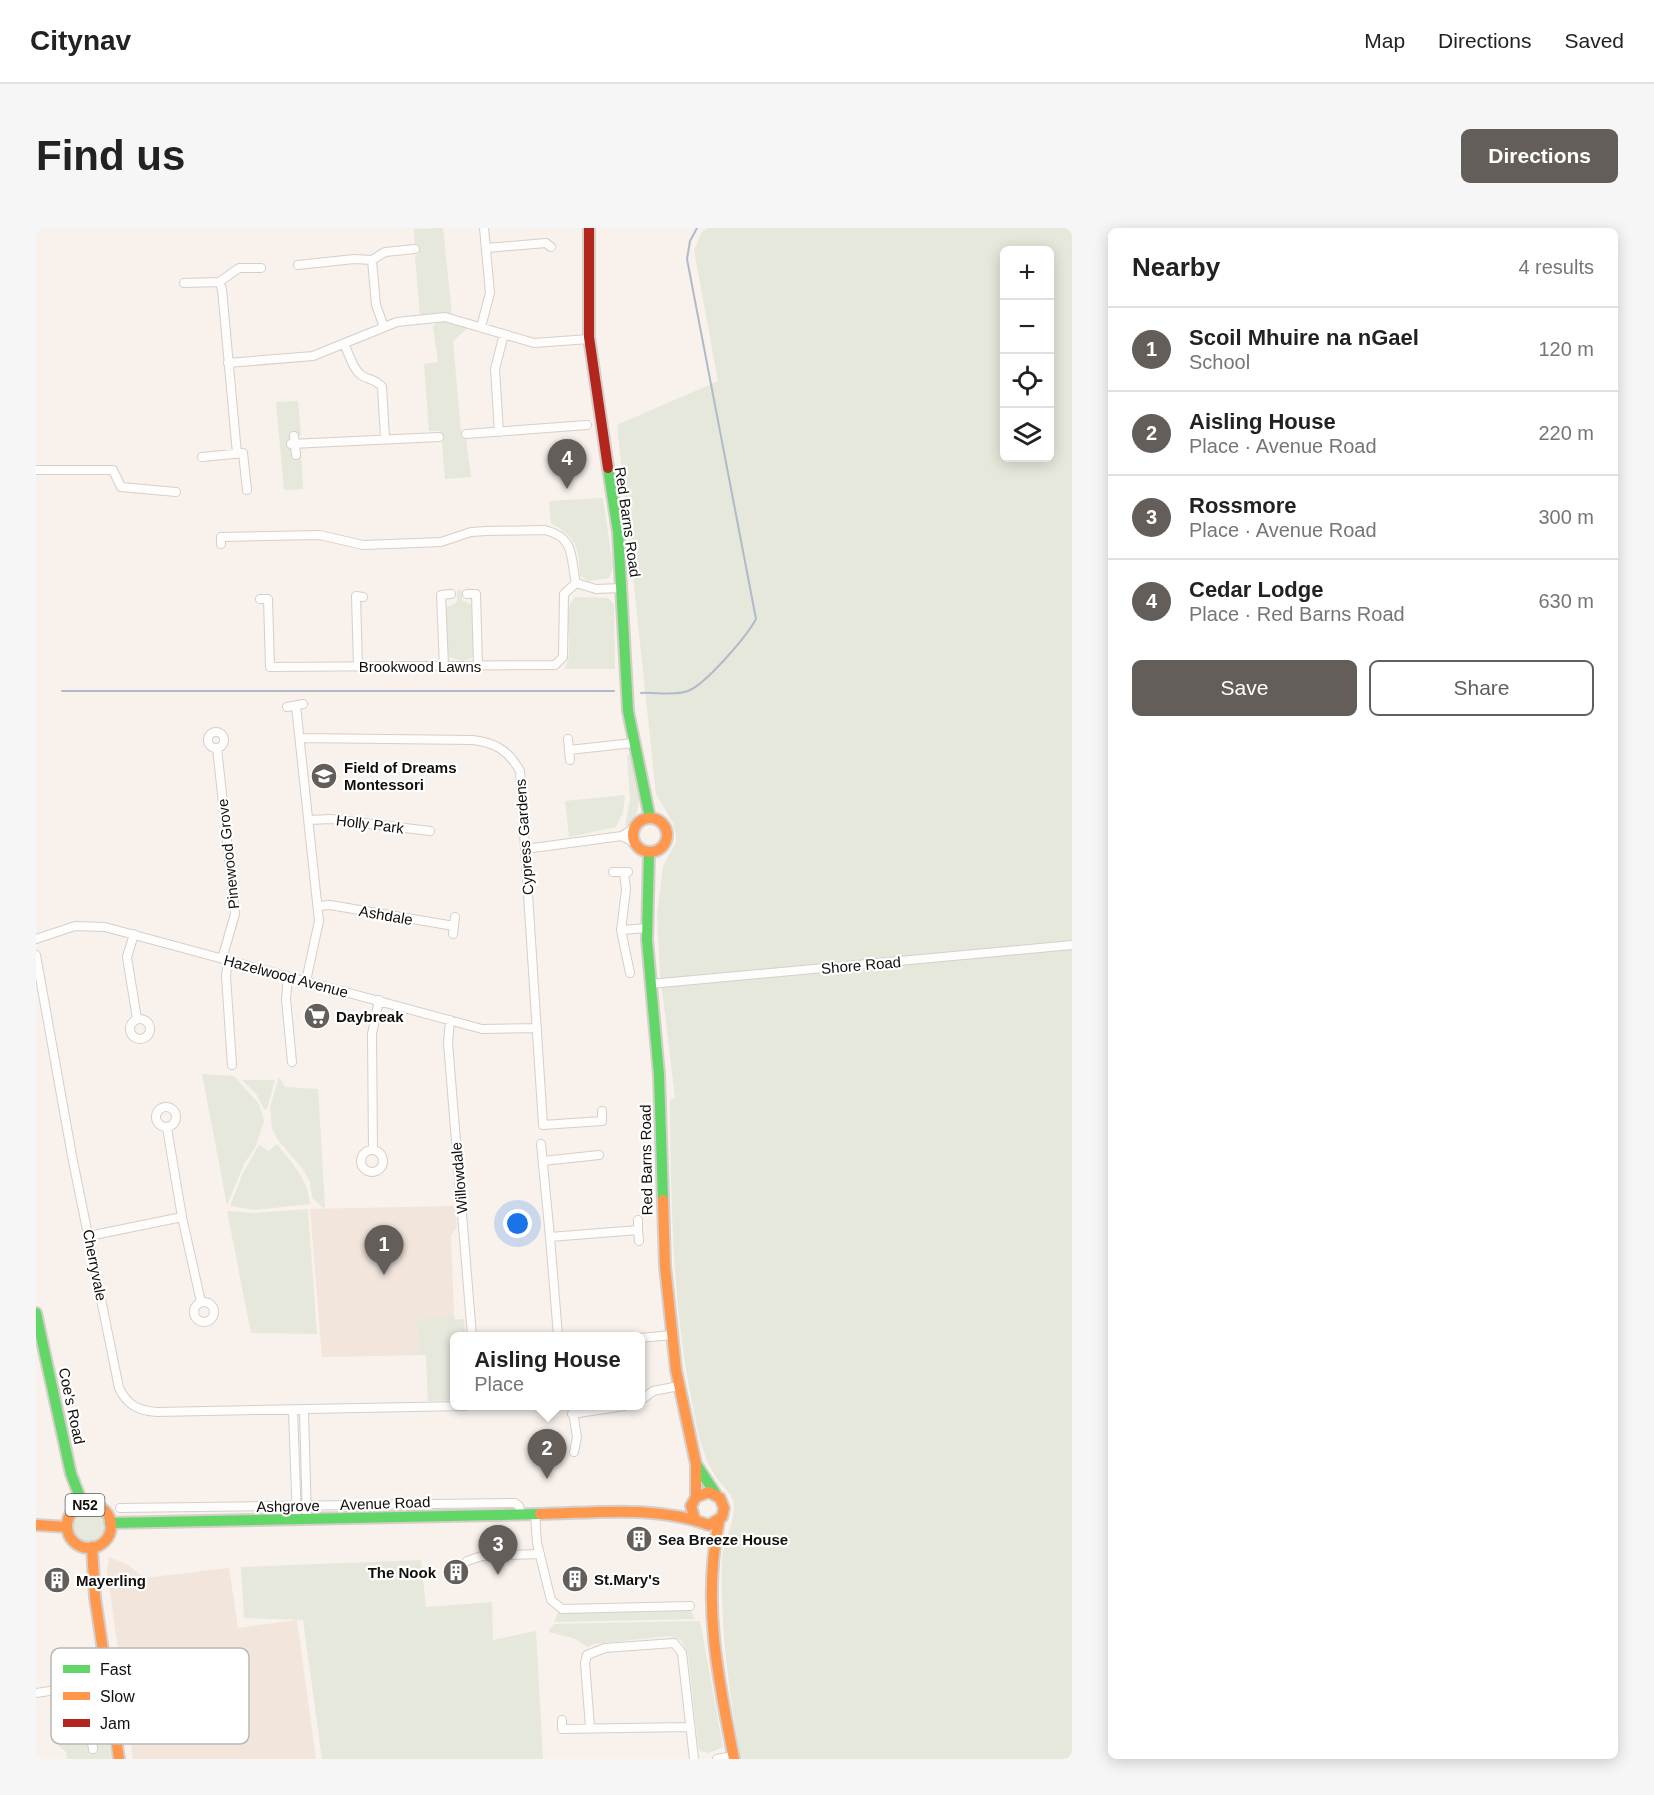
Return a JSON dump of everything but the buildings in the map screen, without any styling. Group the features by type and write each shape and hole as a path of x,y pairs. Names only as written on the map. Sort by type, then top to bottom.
{"main road":[{"name":"Red Barns Road","path":"589,228 590,339 600,431 618,532 624,663 633,744 650,818"},
{"path":"650,818 664,825 668,835 660,849 650,852 640,849 635,843 634,828 640,821 650,818"},
{"name":"Red Barns Road","path":"650,852 647,928 659,1075 662,1219 672,1335 686,1427 696,1464 715,1493"},
{"name":"Coe's Road","path":"36,1313 71,1474 83,1505"},
{"name":"Red Barns Road","path":"694,1500 696,1464"},
{"path":"710,1555 698,1522 694,1500 704,1492 715,1493 724,1506 710,1555 713,1648 734,1758"},
{"name":"Avenue Road","path":"662,1512 694,1500"},
{"name":"N52","path":"83,1505 101,1508 110,1523 108,1536 92,1547 85,1547 73,1540 67,1527 69,1516 83,1505"},
{"name":"Avenue Road","path":"110,1523 662,1512 698,1522"},
{"path":"698,1522 709,1525 719,1521"},
{"path":"36,1525 67,1527"},
{"path":"92,1547 95,1597 103,1648"},
{"path":"117,1744 119,1759"}],"street":[{"path":"481,327 489,293 484,228"},
{"path":"486,248 546,243 551,247"},
{"path":"298,265 364,258 372,260 385,252 415,249"},
{"path":"372,260 376,305 384,327"},
{"path":"184,283 219,282 239,268 261,268"},
{"path":"219,282 237,454"},
{"path":"228,363 313,356 397,322 445,317 534,343 590,339"},
{"path":"499,432 495,369 504,334"},
{"path":"344,344 355,369 362,376 378,382 382,387 386,438"},
{"path":"466,434 587,425"},
{"path":"296,455 294,442 439,437"},
{"path":"202,457 243,453 247,490"},
{"path":"36,471 114,470 121,487 176,492"},
{"path":"221,544 221,537 320,535 351,544 420,544 441,542 471,532 545,530 556,533 569,545 576,583 584,588 622,588"},
{"name":"Brookwood Lawns","path":"260,599 268,599 270,668 560,663 563,657 564,594 576,583"},
{"path":"444,666 441,595 451,594"},
{"path":"467,594 476,594 478,666"},
{"path":"358,667 356,596 363,597"},
{"path":"287,706 300,705 300,738 318,906 316,943 306,981"},
{"name":"Cypress Gardens","path":"300,738 472,740 498,746 514,760 520,771 543,1125 602,1121 602,1111"},
{"path":"568,739 570,760"},
{"path":"569,750 633,744"},
{"name":"Pinewood Grove","path":"217,748 235,914 225,959 231,1065"},
{"name":"Holly Park","path":"309,820 331,819 430,831"},
{"path":"525,849 622,836 634,828"},
{"path":"622,836 635,843"},
{"path":"613,872 626,872 621,930 630,973"},
{"name":"Ashdale","path":"318,906 330,906 454,930 454,917"},
{"name":"Hazelwood Avenue","path":"36,939 64,928 88,925 134,934 482,1029 537,1028"},
{"path":"621,930 647,928"},
{"path":"134,934 127,957 137,1019"},
{"name":"Shore Road","path":"650,984 1072,945"},
{"name":"Cherryvale","path":"36,955 119,1388 129,1403 145,1412 298,1411"},
{"path":"288,977 286,999 292,1062"},
{"path":"374,1150 372,1034 379,1000"},
{"name":"Willowdale","path":"450,1020 448,1043 472,1332"},
{"path":"167,1128 182,1217 201,1302"},
{"path":"541,1144 558,1332"},
{"path":"543,1161 599,1155"},
{"path":"89,1236 182,1217"},
{"path":"638,1220 639,1241"},
{"path":"550,1237 638,1230"},
{"path":"645,1338 672,1335"},
{"path":"645,1397 653,1391 679,1386"},
{"path":"298,1411 450,1406"},
{"path":"572,1410 577,1437 574,1452"},
{"path":"298,1411 307,1505 302,1520"},
{"path":"298,1411 296,1506 302,1520"},
{"name":"Ashgrove","path":"120,1508 515,1503 522,1514"},
{"path":"535,1514 540,1554 551,1600 562,1609 690,1606"},
{"path":"467,1561 482,1556 540,1554"},
{"path":"590,1727 585,1663 587,1655 605,1648 668,1642 679,1646 682,1653 694,1759"},
{"path":"36,1693 51,1691"},
{"path":"562,1720 562,1729 689,1727"},
{"path":"92,1744 93,1749"},
{"path":"717,1759 734,1758"}],"shaded area":[{"path":"443,228 452,314 420,316 415,255 419,254 418,247 415,246 414,229"},
{"path":"708,228 1072,228 1072,1759 741,1759 729,1685 722,1610 722,1560 734,1513 734,1503 729,1492 713,1472 700,1439 681,1334 674,1256 670,1100 675,1097 660,974 657,915 663,866 676,842 676,835 673,823 656,794 617,425 718,381 694,250 702,232"},
{"path":"437,322 448,322 468,328 453,341 461,432 466,438 471,477 445,479 441,431 429,431 424,364 438,362 433,327"},
{"path":"298,401 301,435 290,436 292,452 301,452 303,489 284,490 276,402"},
{"path":"603,498 613,567 609,578 588,581 580,575 575,543 551,523 549,501"},
{"path":"457,590 462,590 462,600 474,606 474,651 472,658 463,661 449,657 447,652 445,608 457,602"},
{"path":"575,597 608,598 614,605 615,669 564,669 569,652 568,613"},
{"path":"627,754 631,756 636,773 639,800 635,817 631,824 625,826 630,800"},
{"path":"625,795 623,812 616,827 569,837 565,801"},
{"path":"202,1074 234,1076 259,1104 264,1121 255,1148 244,1164 227,1205"},
{"path":"279,1077 285,1087 318,1089 325,1207 323,1208 312,1198 310,1182 302,1168 278,1140 272,1129 270,1107"},
{"path":"242,1080 275,1080 267,1109 264,1109 257,1095"},
{"path":"277,1144 294,1165 306,1186 310,1204 255,1210 230,1206 243,1173 259,1145 269,1151"},
{"path":"455,1206 457,1227 451,1235 454,1316 455,1320 464,1319 465,1332 450,1332 450,1400 428,1401 426,1355 322,1357 310,1209"},
{"path":"308,1209 317,1334 251,1333 227,1211 253,1213"},
{"path":"454,1316 455,1320 464,1319 465,1332 450,1332 450,1400 428,1401 426,1355 410,1355 417,1352 421,1345 416,1320"},
{"path":"89,1510 100,1515 105,1526 100,1537 89,1542 78,1537 73,1526 78,1515"},
{"path":"109,1557 128,1565 144,1578 229,1568 238,1628 297,1620 316,1759 133,1759 131,1744 249,1744 249,1648 118,1648 107,1570"},
{"path":"421,1560 426,1607 492,1602 493,1640 536,1631 543,1759 322,1759 303,1620 244,1618 241,1567"},
{"path":"690,1610 695,1619 554,1622 559,1611"},
{"path":"700,1621 723,1747 709,1753 700,1751 698,1746 688,1654 681,1640 669,1636 593,1644 588,1647 573,1638 548,1632 554,1624"},
{"path":"57,1744 109,1744 111,1759 67,1759 66,1752"}],"waterway":[{"path":"641,693 677,693 696,687 725,659 756,619 687,259 690,241 697,228"},
{"path":"62,691 614,691"}],"traffic: fast":[{"path":"608,468 618,532 628,711 650,818"},
{"path":"649,852 647,940 659,1075 663,1200"},
{"path":"36,1313 71,1474 83,1505"},
{"path":"696,1464 715,1493"},
{"path":"110,1523 540,1514"}],"traffic: slow":[{"path":"650,818 662,823 667,835 662,847 650,852 638,847 633,835 638,823 650,818"},
{"path":"663,1200 665,1266 676,1370 696,1464 696,1497"},
{"path":"540,1514 647,1512 709,1525 722,1517 724,1508 720,1498 709,1492 696,1497 691,1506 695,1520"},
{"path":"89,1504 104,1511 111,1526 104,1541 89,1548 74,1541 67,1526 74,1511 89,1504"},
{"path":"719,1521 714,1551 712,1611 718,1670 734,1759"},
{"path":"36,1525 67,1527"},
{"path":"92,1547 95,1597 103,1648"},
{"path":"117,1744 119,1759"}],"traffic: jam":[{"path":"589,228 589,337 608,468"}],"place":[{"name":"Cedar Lodge","path":"567,489"},
{"name":"Field of Dreams Montessori","path":"324,776"},
{"name":"Daybreak","path":"317,1016"},
{"name":"Scoil Mhuire na nGael","path":"384,1275"},
{"name":"Aisling House","path":"547,1479"},
{"name":"Sea Breeze House","path":"639,1539"},
{"name":"The Nook","path":"456,1572"},
{"name":"Rossmore","path":"498,1575"},
{"name":"St.Mary's","path":"575,1579"},
{"name":"Mayerling","path":"57,1580"}]}
